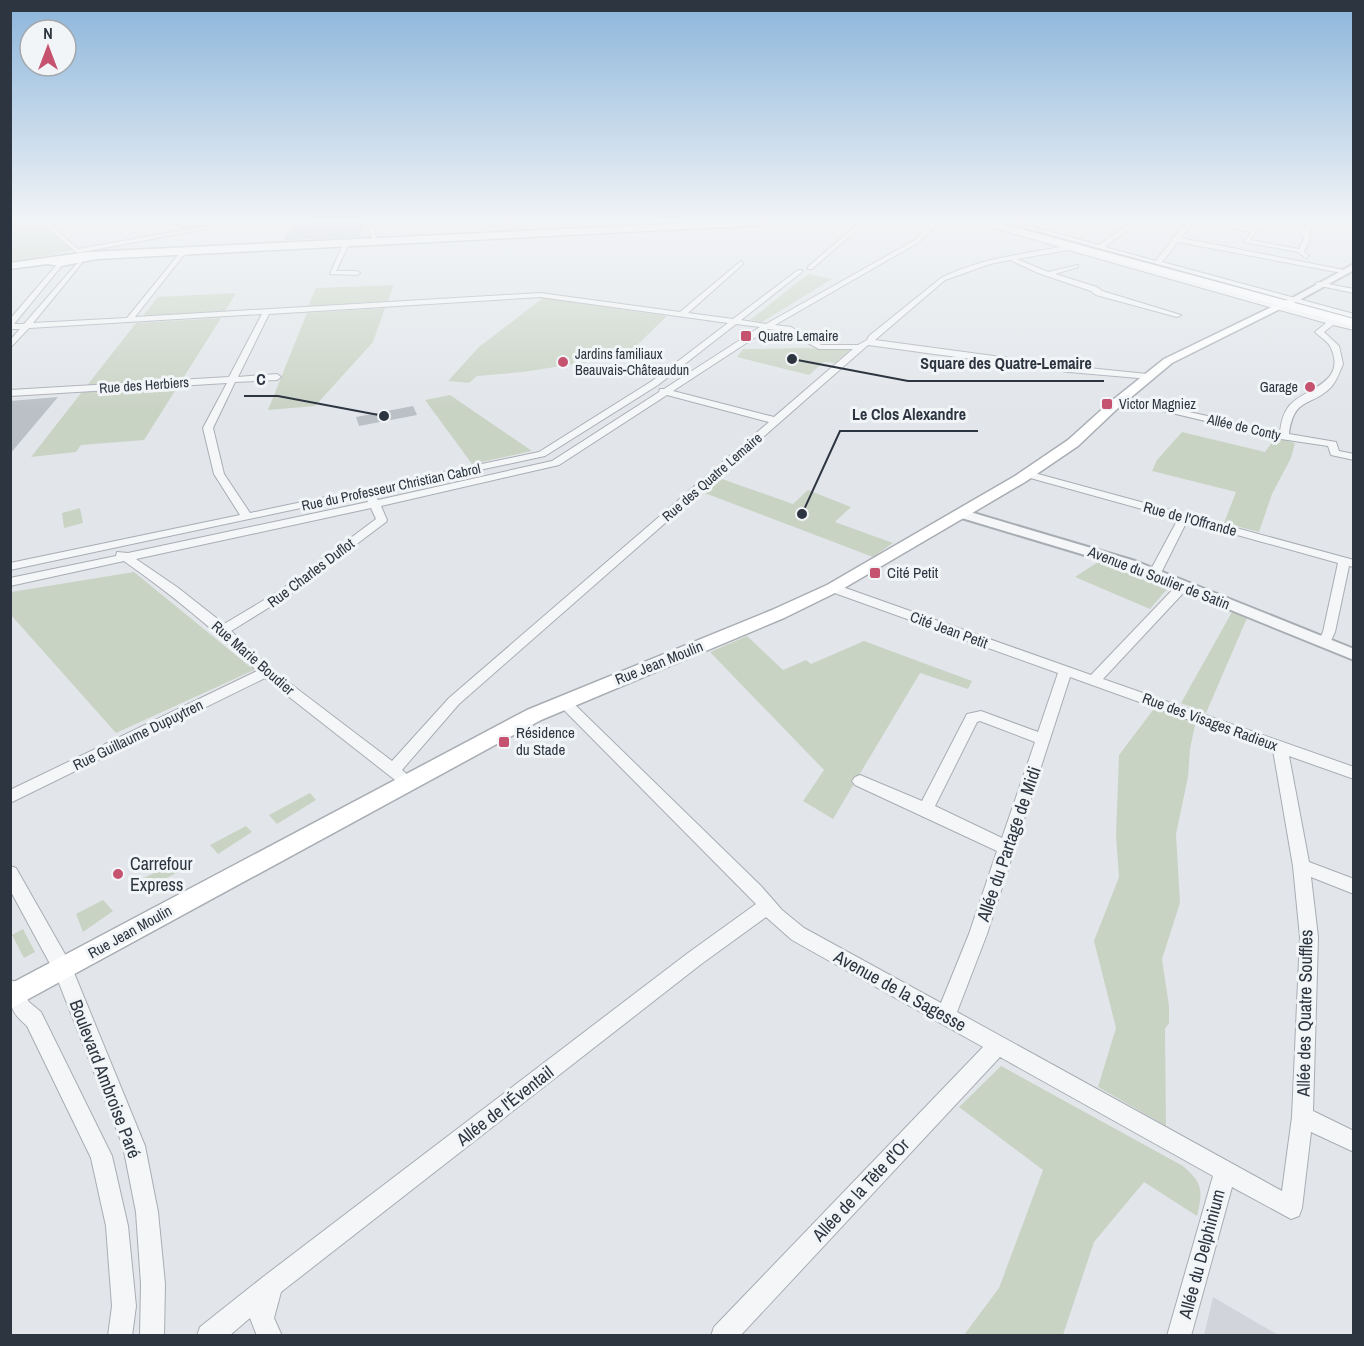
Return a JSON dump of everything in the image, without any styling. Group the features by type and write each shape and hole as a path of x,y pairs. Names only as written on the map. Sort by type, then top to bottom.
{"main road":[{"path":"1215,284 1286,303"},
{"path":"1217,284 1353,322"},
{"name":"Rue Jean Moulin","path":"12,993 63,969 401,777 564,702 778,614 833,588 1027,474 1073,443 1147,377 1168,362 1286,303"}],"street":[{"path":"10,326 44,284"},
{"path":"10,346 56,291 58,284"},
{"path":"129,320 158,284"},
{"path":"682,314 717,284"},
{"name":"Rue du Professeur Christian Cabrol","path":"10,567 542,454 649,387 783,284"},
{"path":"10,582 376,504 555,463 767,326 841,284"},
{"name":"Rue des Quatre Lemaire","path":"401,777 454,701 937,284"},
{"path":"1078,284 1099,293 1177,315"},
{"path":"1210,284 1286,303 1318,284 1353,291"},
{"path":"1225,284 1286,303 1332,322 1353,322"},
{"path":"36,293 56,291"},
{"path":"10,326 540,295 795,331 812,345 819,347 866,344 1147,377"},
{"path":"247,517 219,474 208,428 267,311"},
{"path":"1281,436 1284,434 1286,420 1294,406 1328,385 1335,374 1339,364 1335,346 1319,332 1332,322"},
{"name":"Rue des Herbiers","path":"10,393 277,377"},
{"path":"649,387 777,421"},
{"name":"Allée de Conty","path":"1121,400 1281,436 1333,444 1334,453 1353,457"},
{"name":"Rue de l'Offrande","path":"1027,474 1349,563"},
{"path":"370,492 376,504"},
{"name":"Rue Charles Duflot","path":"223,630 258,612 287,593 382,520 376,504"},
{"name":"Avenue du Soulier de Satin","path":"960,513 1082,548 1155,573 1353,655"},
{"path":"1155,573 1184,517"},
{"name":"Rue Marie Boudier","path":"115,545 125,558 173,590 223,630 266,672 401,777"},
{"path":"1324,642 1349,563"},
{"path":"1095,680 1184,586"},
{"name":"Cité Jean Petit","path":"833,588 1066,670"},
{"name":"Rue des Visages Radieux","path":"1066,670 1353,773"},
{"name":"Allée du Partage de Midi","path":"945,1015 978,934 1066,670"},
{"name":"Rue Guillaume Dupuytren","path":"10,797 266,672"},
{"name":"Avenue de la Sagesse","path":"564,702 755,891 767,906 798,934 1291,1208"},
{"path":"926,808 972,718 981,716 1044,740"},
{"name":"Allée des Quatre Souffles","path":"1280,748 1301,866 1309,937 1302,1117 1291,1208"},
{"path":"860,781 926,808 937,816 1007,848"},
{"path":"1301,866 1353,887"},
{"name":"Boulevard Ambroise Paré","path":"10,873 63,969 134,1146 147,1212 153,1284 153,1335"},
{"name":"Allée de l'Éventail","path":"209,1335 694,959 767,906"},
{"name":"Boulevard Ambroise Paré","path":"12,993 22,1009 34,1019 101,1156 117,1226 124,1306 120,1335"},
{"name":"Allée de la Tête d'Or","path":"723,1335 998,1045"},
{"path":"1302,1117 1353,1142"},
{"name":"Allée du Delphinium","path":"1179,1335 1225,1172"},
{"path":"266,1327 271,1285"}],"shaded area":[{"path":"1213,1297 1278,1335 1204,1335"}],"green space":[{"path":"796,284 824,284 762,322 750,320"},
{"path":"394,285 388,301 308,306 316,288"},
{"path":"236,293 225,311 143,316 158,297"},
{"path":"543,298 667,316 626,356 523,372 477,376 469,383 448,381 479,347"},
{"path":"385,308 373,342 315,406 268,410 307,313"},
{"path":"221,318 144,440 81,445 76,452 31,457 136,323"},
{"path":"743,349 851,349 835,363 824,362 809,375 737,357"},
{"path":"450,395 532,451 472,464 425,400"},
{"path":"1182,432 1265,452 1275,438 1295,443 1291,458 1272,494 1259,532 1224,523 1236,492 1152,471 1157,460"},
{"path":"719,478 793,504 808,490 851,507 835,522 893,543 873,557 702,492"},
{"path":"80,508 83,523 64,528 62,513"},
{"path":"1098,562 1167,589 1150,609 1075,577"},
{"path":"134,572 254,670 116,733 11,615 11,592"},
{"path":"1232,612 1247,618 1206,713 1181,703"},
{"path":"747,636 783,670 806,660 811,664 864,641 972,681 968,689 920,673 833,819 803,801 824,770 710,652"},
{"path":"1156,706 1200,721 1195,725 1188,777 1176,834 1180,903 1162,959 1169,1006 1169,1023 1165,1029 1166,1126 1098,1087 1116,1028 1094,941 1119,877 1116,835 1119,755"},
{"path":"310,793 316,800 277,824 269,815"},
{"path":"246,826 252,832 218,854 210,845"},
{"path":"180,860 184,869 147,888 144,878"},
{"path":"103,900 113,911 83,932 76,914"},
{"path":"23,929 35,952 24,958 12,935"},
{"path":"1001,1066 1183,1166 1194,1177 1200,1188 1197,1216 1144,1182 1094,1242 1063,1335 964,1335 999,1288 1043,1170 959,1107"}],"building":[{"path":"58,397 10,454 10,401"},
{"path":"413,406 417,415 359,426 356,417"}],"place":[{"name":"Quatre Lemaire","path":"746,336"},
{"name":"Square des Quatre-Lemaire","path":"792,359"},
{"name":"Jardins familiaux Beauvais-Châteaudun","path":"563,362"},
{"name":"Garage","path":"1310,387"},
{"name":"Victor Magniez","path":"1107,404"},
{"name":"C","path":"384,416"},
{"name":"Le Clos Alexandre","path":"802,514"},
{"name":"Cité Petit","path":"875,573"},
{"name":"Résidence du Stade","path":"504,742"},
{"name":"Carrefour Express","path":"118,874"}]}
